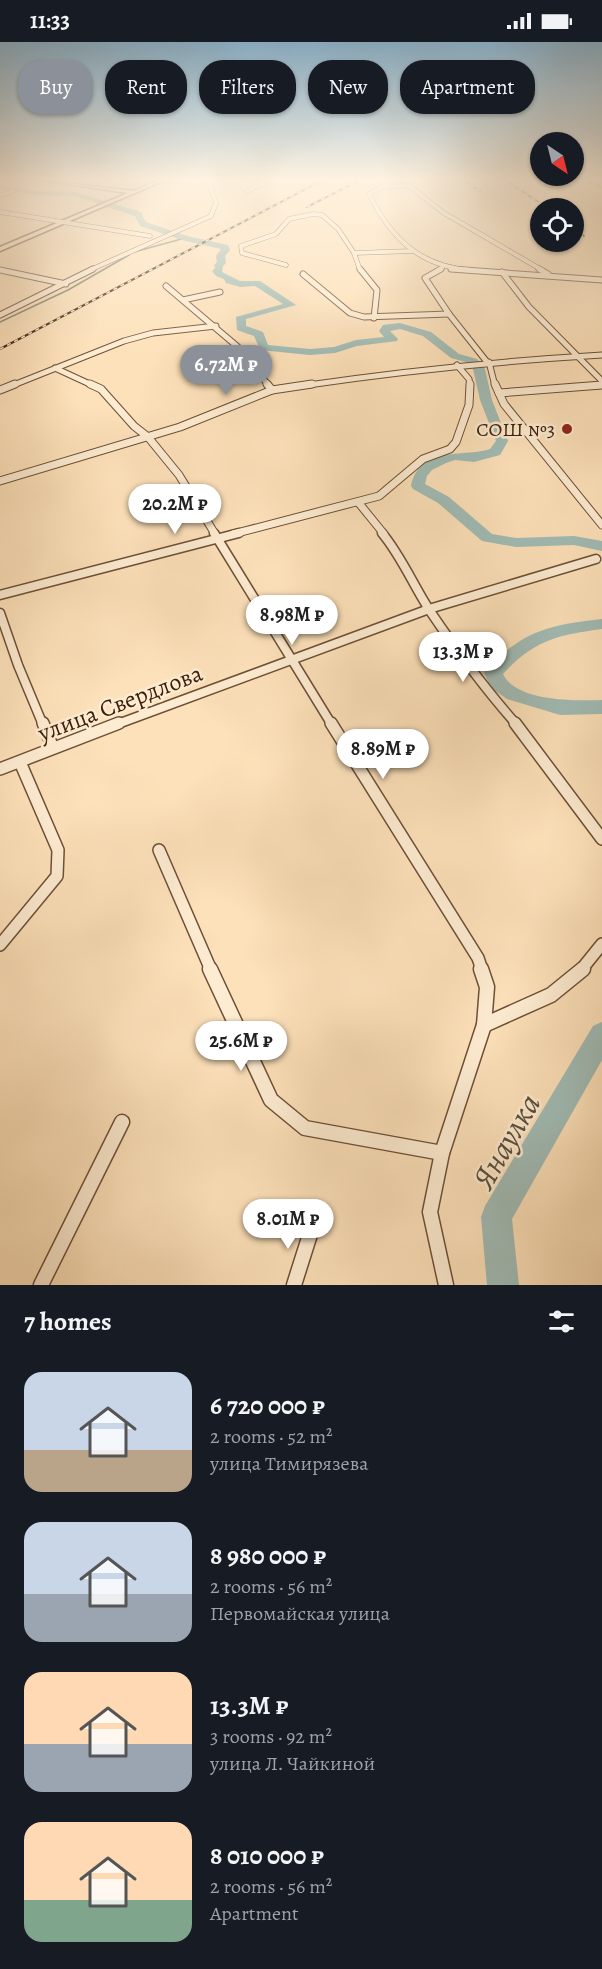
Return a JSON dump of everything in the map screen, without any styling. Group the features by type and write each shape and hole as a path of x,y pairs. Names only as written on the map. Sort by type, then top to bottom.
{"street":[{"path":"0,249 25,238"},
{"path":"0,315 123,254 162,238"},
{"path":"264,238 241,246 242,253 286,265"},
{"path":"345,238 354,253 360,270 377,290 374,318"},
{"path":"401,238 422,259 442,268 602,280"},
{"path":"487,238 553,276"},
{"path":"354,253 413,251"},
{"path":"442,268 425,278 485,362 504,404 602,525"},
{"path":"0,270 66,284"},
{"path":"502,272 530,307 602,383"},
{"path":"303,274 350,313 374,318 450,314"},
{"path":"166,286 216,326 238,347 272,390"},
{"path":"183,300 220,292"},
{"path":"0,390 124,341 153,333 216,326"},
{"path":"0,481 148,437 206,417 272,390 317,382 485,362 602,355"},
{"path":"0,595 379,496 423,459 450,449 456,442 469,405 469,379 461,365"},
{"path":"55,368 100,389 134,426 148,437 180,474 291,660 478,958 487,987 484,1025 442,1153 430,1212 446,1285"},
{"path":"499,393 602,383"},
{"path":"358,502 394,547 429,609 482,685 529,739 602,838"},
{"name":"улица Свердлова","path":"0,769 429,609 596,559"},
{"path":"0,613 18,665 53,748"},
{"path":"0,945 57,876 58,850 20,762"},
{"path":"159,850 192,929 271,1100 304,1128 442,1153"},
{"path":"484,1025 543,1001 589,966 602,944"},
{"path":"41,1285 122,1122"},
{"path":"294,1285 313,1225"}],"waterway":[{"path":"134,252 185,238"},
{"name":"Янаулка","path":"185,238 225,247 226,250 220,256 222,263 218,265 219,274 228,277 229,281 240,284 257,283 291,305 241,317 241,328 259,334 264,348 310,352 335,350 356,343 393,339 384,331 387,327 400,326 427,334 455,356 473,361 479,369 486,400 502,441 495,452 474,458 454,456 427,467 420,476 418,486 444,500 487,538 516,542 574,540 602,546"},
{"path":"0,322 68,290 129,255"},
{"name":"Янаулка","path":"602,624 568,628 541,635 518,649 493,673 498,684 514,694 560,708 602,707"},
{"name":"Янаулка","path":"503,1285 496,1217 602,1035"}],"railway":[{"path":"0,349 212,238"}],"place":[{"name":"СОШ №3","path":"567,429"}]}
